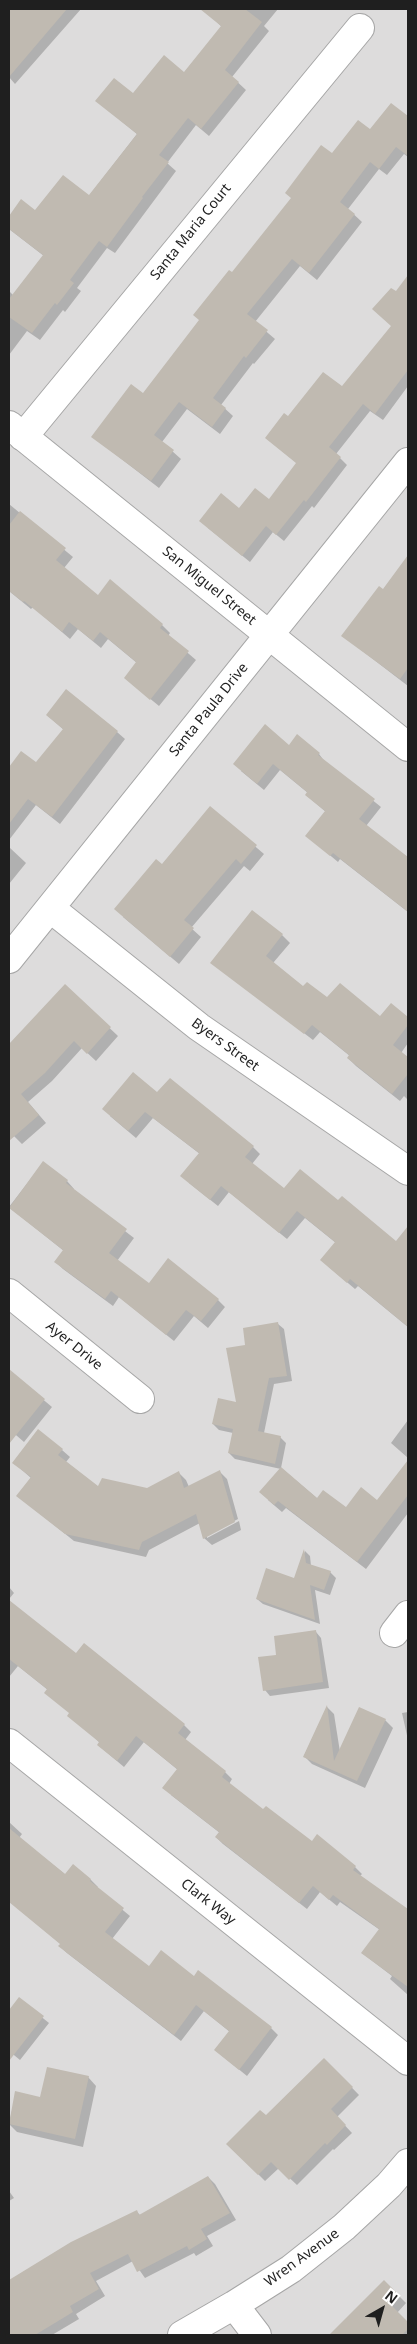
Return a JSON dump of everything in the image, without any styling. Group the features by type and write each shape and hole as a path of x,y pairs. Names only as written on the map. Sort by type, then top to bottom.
{"street":[{"name":"Santa Maria Court","path":"16,431 360,28"},
{"name":"San Miguel Street","path":"16,431 408,747"},
{"name":"Santa Paula Drive","path":"9,958 408,462"},
{"name":"Byers Street","path":"50,908 206,1032 408,1171"},
{"name":"Ayer Drive","path":"9,1293 140,1399"},
{"name":"Clark Way","path":"9,1743 408,2061"},
{"name":"Wren Avenue","path":"182,2335 291,2269 344,2227 408,2163"},
{"path":"234,2305 257,2335"}],"shaded area":[{"path":"9,9 408,9 408,2335 9,2335"}],"building":[{"path":"9,9 67,9 9,77"},
{"path":"200,9 245,9 262,22 225,70 239,82 201,129 188,118 159,155 169,162 143,198 107,247 99,241 70,280 74,283 57,305 55,303 32,333 9,317 9,299 43,255 9,229 9,216 21,199 35,210 63,175 89,195 137,134 95,101 114,78 133,93 164,55 184,72 221,26"},
{"path":"391,103 408,116 408,156 396,147 379,169 370,162 340,202 355,214 309,273 292,259 247,314 268,330 246,358 244,356 213,398 226,408 212,427 179,402 154,435 174,450 151,481 91,437 131,384 143,393 199,320 193,315 229,270 232,272 291,198 285,193 321,145 332,153 358,120 370,129"},
{"path":"408,275 408,370 375,414 363,404 329,447 341,457 306,502 304,500 276,535 266,526 242,556 199,521 221,493 239,508 255,488 269,499 296,463 265,438 284,413 288,416 323,372 342,386 391,326 372,309 391,288 396,291"},
{"path":"20,511 66,548 56,560 98,595 110,579 163,624 160,628 189,651 150,700 124,678 136,662 100,632 93,641 69,622 62,632 9,591 9,525"},
{"path":"408,555 408,668 400,679 341,636 379,586 383,589"},
{"path":"66,689 118,731 52,817 28,799 9,824 9,767 21,751 36,762 63,729 46,715"},
{"path":"265,724 289,745 297,734 320,753 318,755 375,799 359,819 408,857 408,912 333,853 330,856 305,836 325,811 305,795 307,792 273,764 257,784 233,764"},
{"path":"210,806 257,845 241,864 236,859 184,920 194,928 170,957 114,909 156,859 162,864"},
{"path":"252,910 283,934 266,956 303,986 307,982 327,997 340,983 380,1016 391,1003 408,1017 408,1025 393,1045 408,1057 408,1074 392,1094 347,1058 349,1055 312,1025 304,1034 210,963"},
{"path":"65,984 111,1027 87,1054 74,1041 45,1073 21,1094 39,1115 9,1141 9,1044"},
{"path":"133,1072 157,1092 170,1078 254,1146 245,1157 284,1188 300,1169 338,1200 342,1196 396,1241 408,1226 408,1327 350,1279 347,1283 320,1260 335,1242 297,1211 279,1233 221,1186 210,1200 180,1176 199,1153 145,1112 128,1131 102,1109"},
{"path":"43,1161 68,1180 66,1183 127,1229 109,1253 149,1283 168,1258 219,1299 201,1321 186,1310 166,1335 111,1291 105,1299 54,1262 63,1250 9,1208"},
{"path":"278,1322 287,1376 269,1378 258,1431 281,1436 275,1464 228,1453 233,1429 212,1424 218,1398 236,1402 226,1348 245,1345 243,1328"},
{"path":"9,1369 45,1399 9,1444"},
{"path":"38,1429 63,1449 58,1455 98,1486 102,1478 147,1488 179,1471 184,1488 220,1470 235,1522 203,1539 196,1514 142,1542 139,1550 65,1534 16,1496 31,1477 12,1463"},
{"path":"408,1460 408,1495 357,1562 278,1501 274,1505 259,1492 281,1467 317,1498 323,1490 346,1507 361,1487 377,1500"},
{"path":"304,1549 306,1563 331,1571 324,1590 310,1585 315,1620 256,1599 266,1568 294,1578"},
{"path":"9,1600 76,1653 84,1643 185,1724 178,1733 226,1771 222,1777 263,1809 266,1806 312,1841 317,1834 356,1866 353,1870 408,1909 408,1987 361,1953 379,1929 333,1895 329,1900 313,1886 299,1903 215,1837 219,1832 162,1788 177,1769 136,1736 117,1761 97,1745 99,1742 67,1716 69,1713 44,1693 47,1689 9,1659"},
{"path":"316,1630 323,1682 263,1691 258,1657 276,1655 274,1636"},
{"path":"327,1705 334,1761 359,1707 386,1719 357,1781 303,1757"},
{"path":"9,1828 65,1874 73,1864 91,1879 90,1881 124,1908 105,1932 149,1966 161,1950 194,1976 198,1970 272,2027 239,2070 214,2050 229,2031 196,2005 174,2035 58,1946 60,1944 9,1902"},
{"path":"19,1997 44,2016 9,2061 9,2010"},
{"path":"324,2058 353,2087 331,2109 346,2125 327,2145 325,2143 289,2180 271,2162 258,2175 226,2144 260,2110 266,2115"},
{"path":"47,2067 89,2076 75,2139 9,2124 15,2091 40,2097"},
{"path":"208,2176 230,2213 201,2229 207,2239 189,2250 187,2246 137,2272 128,2254 90,2273 99,2289 70,2306 73,2312 35,2335 9,2335 9,2280 71,2242 137,2210 139,2215"},
{"path":"384,2280 399,2295 390,2304 408,2322 408,2329 402,2335 329,2335"}]}
